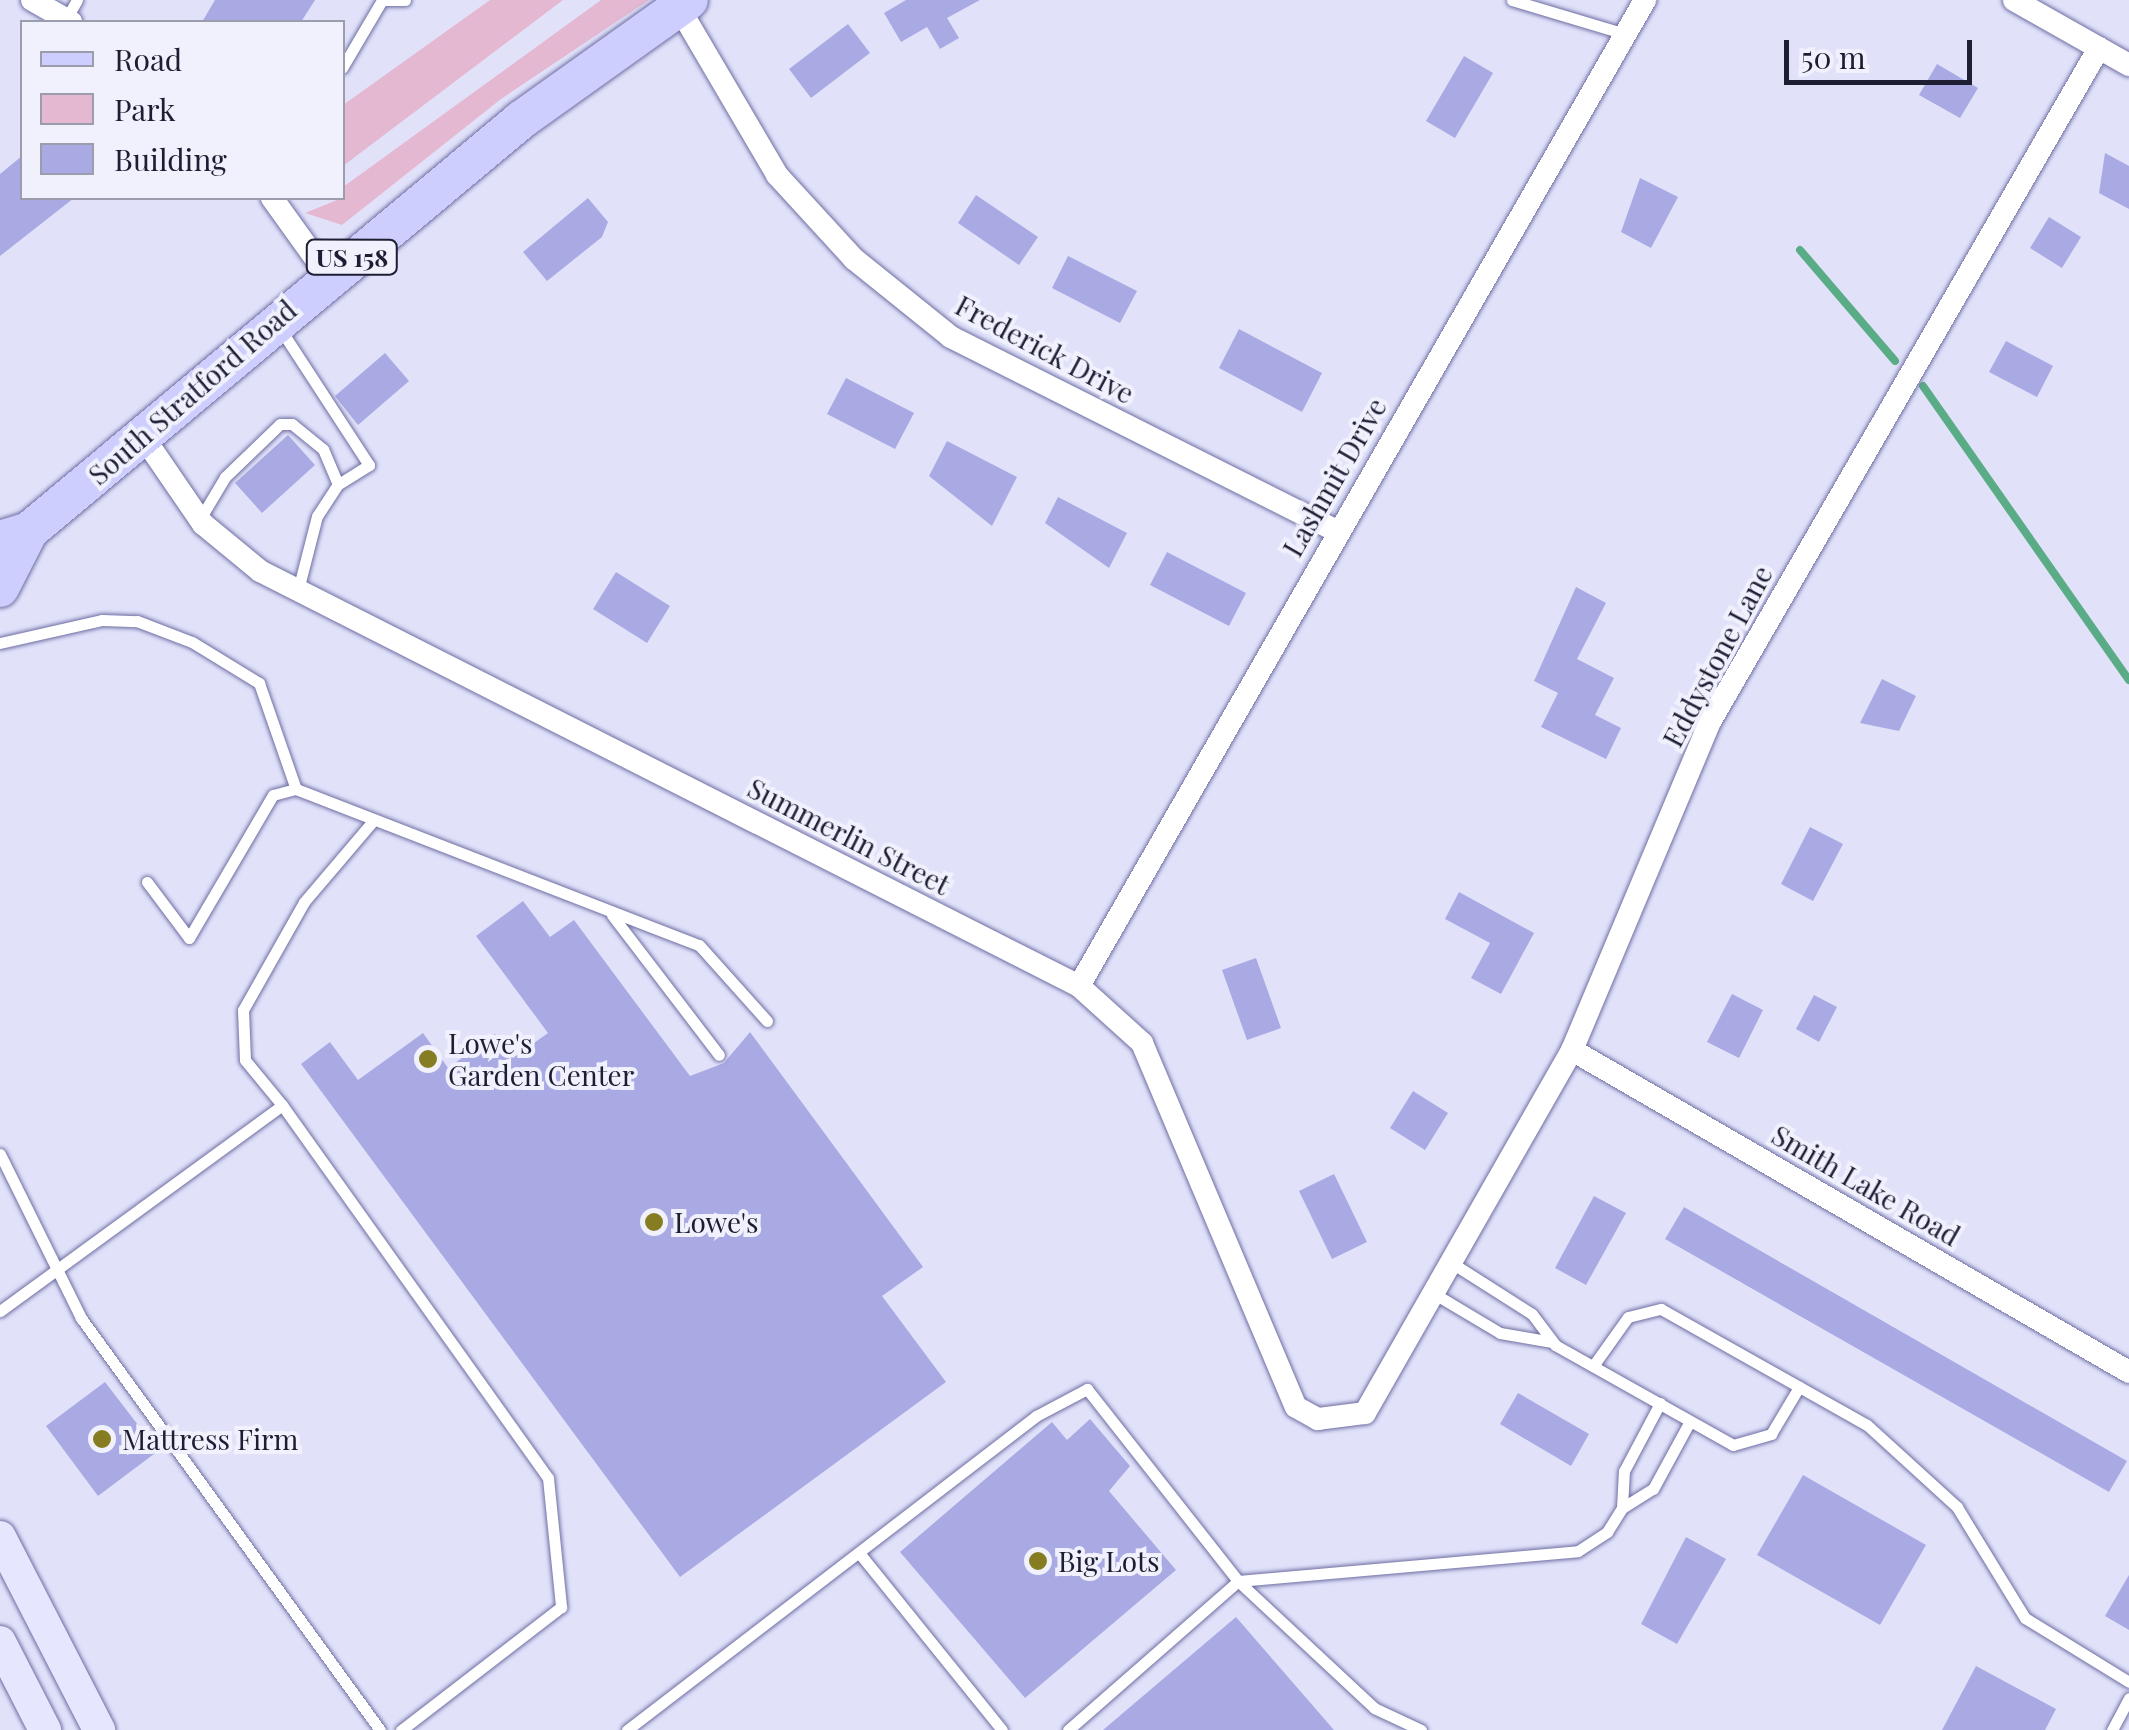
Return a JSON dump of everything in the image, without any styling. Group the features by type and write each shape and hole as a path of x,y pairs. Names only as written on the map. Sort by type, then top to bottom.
{"main road":[{"name":"South Stratford Road","path":"0,588 14,536 142,435 328,276 684,3"},
{"path":"0,1537 99,1730"},
{"path":"0,1642 45,1730"}],"street":[{"path":"32,0 71,14"},
{"name":"Lashmit Drive","path":"1079,986 1336,531 1645,0"},
{"path":"2014,0 2129,65"},
{"name":"Frederick Drive","path":"684,3 777,175 882,282 950,336 1336,531"},
{"name":"Eddystone Lane","path":"1364,1413 1438,1296 1572,1050 1711,720 2099,48"},
{"path":"273,200 328,276"},
{"name":"Summerlin Street","path":"142,435 200,519 298,590 1079,986 1142,1043 1296,1406 1318,1419 1364,1413"},
{"name":"Smith Lake Road","path":"1572,1050 2129,1372"}],"lane":[{"path":"345,63 384,0 405,0"},
{"path":"1512,0 1625,34"},
{"path":"274,320 368,465 338,484 317,516 298,590"},
{"path":"200,519 225,477 280,424 322,449 338,484"},
{"path":"0,643 102,620 137,620 192,642 265,692 296,789"},
{"path":"147,882 189,938 274,795 296,789 698,944 766,1021"},
{"path":"372,821 304,902 243,1010 245,1060 282,1104 548,1478 561,1608 406,1729"},
{"path":"612,914 719,1055"},
{"path":"0,1311 60,1272 282,1104"},
{"path":"0,1154 81,1318 310,1621 380,1730"},
{"path":"1455,1265 1532,1314 1552,1342"},
{"path":"1438,1296 1500,1334 1552,1342 1733,1445 1754,1445 1798,1388"},
{"path":"1593,1366 1628,1317 1661,1309 1798,1388 1907,1453 1957,1507 2025,1618 2129,1682"},
{"path":"627,1730 643,1726 1036,1416 1087,1389 1238,1581 1374,1708 1421,1730"},
{"path":"1622,1508 1624,1470 1660,1403"},
{"path":"1068,1730 1238,1581 1547,1557 1607,1532 1622,1508 1653,1489 1690,1421"},
{"path":"860,1554 1002,1730"},
{"path":"2112,1730 2129,1698"}],"green space":[{"path":"490,0 563,0 345,164 345,104"},
{"path":"601,0 649,0 501,99 342,225 305,213 345,200 345,186"}],"building":[{"path":"215,0 315,0 302,20 203,20"},
{"path":"906,0 980,0 947,18 959,38 940,49 927,27 901,42 884,13"},
{"path":"848,24 870,53 811,98 789,69"},
{"path":"1464,56 1493,73 1455,138 1426,121"},
{"path":"1937,64 1978,88 1960,118 1919,95"},
{"path":"2105,153 2129,166 2129,209 2099,193"},
{"path":"20,158 20,200 71,200 0,256 0,174"},
{"path":"1640,178 1678,197 1651,248 1621,232"},
{"path":"976,195 1038,237 1019,265 958,223"},
{"path":"588,198 608,222 602,237 547,281 523,252"},
{"path":"2049,217 2081,237 2062,268 2030,248"},
{"path":"1068,256 1137,291 1120,323 1052,288"},
{"path":"1239,329 1322,373 1302,412 1219,368"},
{"path":"2006,341 2053,366 2037,397 1989,372"},
{"path":"385,353 409,381 358,425 335,396"},
{"path":"846,378 914,413 895,449 827,414"},
{"path":"288,435 315,465 262,513 235,483"},
{"path":"947,441 1017,477 992,526 929,476"},
{"path":"1058,497 1127,533 1109,568 1045,523"},
{"path":"1167,552 1246,593 1229,626 1150,585"},
{"path":"616,572 670,606 647,643 593,609"},
{"path":"1576,587 1606,603 1577,659 1614,678 1595,715 1621,728 1606,759 1541,727 1558,693 1534,681"},
{"path":"1882,679 1916,696 1899,731 1860,723"},
{"path":"1810,827 1843,844 1813,901 1781,884"},
{"path":"1459,892 1534,933 1501,994 1471,978 1490,943 1445,919"},
{"name":"Lowe's","path":"523,901 550,937 574,920 690,1076 724,1063 750,1032 923,1267 882,1296 946,1382 680,1577 301,1064 330,1042 358,1080 423,1033 448,1068 495,1034 513,1058 548,1033 476,936"},
{"path":"1256,958 1281,1028 1247,1040 1222,970"},
{"path":"1732,994 1763,1010 1739,1058 1707,1042"},
{"path":"1814,995 1837,1007 1819,1042 1796,1029"},
{"path":"1413,1091 1448,1113 1425,1150 1390,1128"},
{"path":"1334,1174 1367,1242 1332,1259 1299,1191"},
{"path":"1594,1196 1626,1213 1586,1285 1555,1268"},
{"path":"1684,1207 2127,1461 2109,1492 1665,1239"},
{"name":"Mattress Firm","path":"105,1382 158,1451 98,1496 46,1426"},
{"path":"1518,1393 1589,1434 1571,1466 1500,1424"},
{"name":"Big Lots","path":"1090,1419 1130,1466 1109,1491 1176,1570 1025,1698 900,1552 1052,1422 1067,1440"},
{"path":"1803,1475 1926,1545 1880,1625 1757,1555"},
{"path":"1686,1537 1726,1559 1677,1644 1641,1624"},
{"path":"2129,1575 2129,1630 2105,1616"},
{"path":"1236,1617 1334,1730 1103,1730"},
{"path":"1976,1666 2056,1709 2045,1730 1942,1730"}],"waterway":[{"path":"1800,250 1895,361"},
{"path":"1923,386 2129,680"}],"place":[{"name":"Lowe's Garden Center","path":"428,1059"},
{"name":"Lowe's","path":"654,1222"},
{"name":"Mattress Firm","path":"102,1439"},
{"name":"Big Lots","path":"1038,1561"}]}
